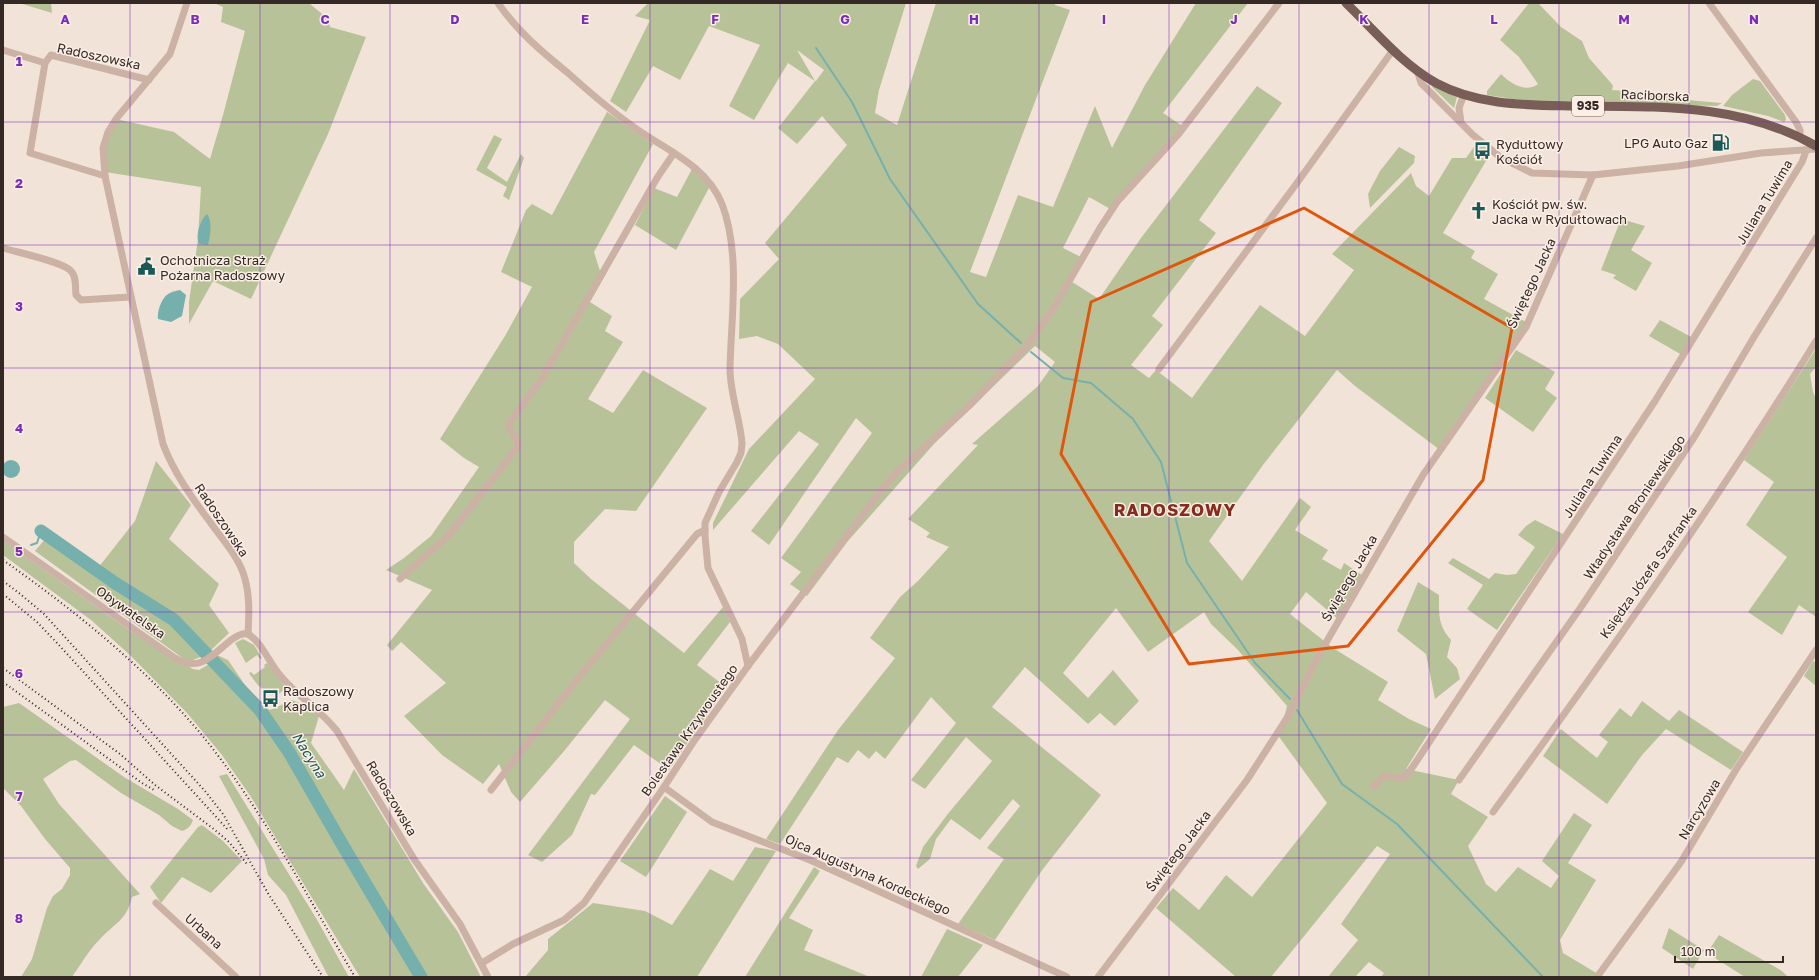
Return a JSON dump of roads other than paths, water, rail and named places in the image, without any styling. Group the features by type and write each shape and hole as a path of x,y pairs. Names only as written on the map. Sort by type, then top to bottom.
{"main road":[{"name":"Raciborska","path":"1346,3 1393,50 1417,70 1438,83 1464,94 1490,102 1518,105 1675,107 1724,113 1767,123 1800,137 1816,148"}],"street":[{"name":"Radoszowska","path":"186,3 174,46 165,62 116,119 108,132 103,148 105,176 163,444 172,465 190,495 228,546 243,574 249,604 248,634 255,638 276,671 297,692 327,718 337,731 411,854 460,924 488,977"},
{"name":"Bolesława Krzywoustego","path":"482,964 512,944 564,920 584,902 694,741 748,666 742,639 708,568 705,530 712,507 737,462 742,448 741,433 730,370 733,327 732,251 730,231 717,192 696,168 632,126 563,70 522,34 498,3"},
{"path":"748,666 896,473 970,405 1026,348 1053,309 1100,228 1117,202 1177,136 1279,3"},
{"path":"1709,3 1796,122 1800,130 1800,137"},
{"name":"Radoszowska","path":"3,50 46,62"},
{"path":"1160,369 1299,181 1393,50"},
{"name":"Radoszowska","path":"105,176 30,153 46,62 51,55 149,80"},
{"name":"Raciborska","path":"1417,70 1421,83 1462,122 1473,135 1500,157 1532,173 1593,175 1678,166 1816,148"},
{"path":"1462,122 1459,108 1464,94"},
{"name":"Juliana Tuwima","path":"1374,786 1384,776 1404,778 1412,768 1659,395 1802,162 1806,150"},
{"path":"400,579 450,534 519,445 508,425 541,380 657,178 674,153"},
{"name":"Świętego Jacka","path":"1098,977 1247,780 1287,718 1320,653 1423,475 1526,327 1593,175"},
{"name":"Władysława Broniewskiego","path":"1460,780 1581,607 1695,436 1754,337 1816,238"},
{"path":"3,248 52,262 71,270 75,278 76,295 81,300 130,297"},
{"name":"Księdza Józefa Szafranka","path":"1493,812 1656,583 1788,386 1816,341"},
{"path":"491,790 576,681 697,534 705,530"},
{"name":"Obywatelska","path":"3,537 178,660 192,665 205,661 238,635 248,634"},
{"name":"Narcyzowa","path":"1597,977 1681,862 1737,768 1816,650"},
{"name":"Ojca Augustyna Kordeckiego","path":"664,787 712,822 810,860 1067,977"},
{"name":"Urbana","path":"156,903 236,977"}],"water":[{"path":"207,214 210,221 208,245 199,244 199,228 202,220"},
{"path":"180,290 186,295 182,316 171,322 158,319 159,308 162,300 171,292"},
{"path":"11,460 17,463 20,469 17,475 11,478 5,475 2,469 5,463"}],"waterway":[{"path":"816,48 852,102 890,179 978,304 1021,343"},
{"path":"1031,352 1063,378 1091,383 1133,419 1161,462 1187,563 1255,663 1290,699"},
{"name":"Nacyna","path":"31,545 37,543 41,531"},
{"name":"Nacyna","path":"41,531 115,583 174,620 260,710 289,752 421,977"},
{"path":"1297,710 1342,784 1397,824 1543,977"}],"railway":[{"path":"3,560 56,599 108,641 156,685 201,734 244,791 282,852 355,977"},
{"path":"3,581 44,614 205,791 223,814 269,895 323,977"},
{"path":"3,594 37,622 58,644 229,831"},
{"path":"3,668 120,754 155,785 215,830 229,842 247,864"},
{"path":"3,682 142,783 156,791"}],"place":[{"name":"LPG Auto Gaz","path":"1721,143"},
{"name":"Rydułtowy Kościół","path":"1483,151"},
{"name":"Kościół pw. św. Jacka w Rydułtowach","path":"1479,211"},
{"name":"Ochotnicza Straż Pożarna Radoszowy","path":"147,267"},
{"name":"Radoszowy Kaplica","path":"270,698"}],"district":[{"name":"RADOSZOWY","path":"1175,510"}]}
